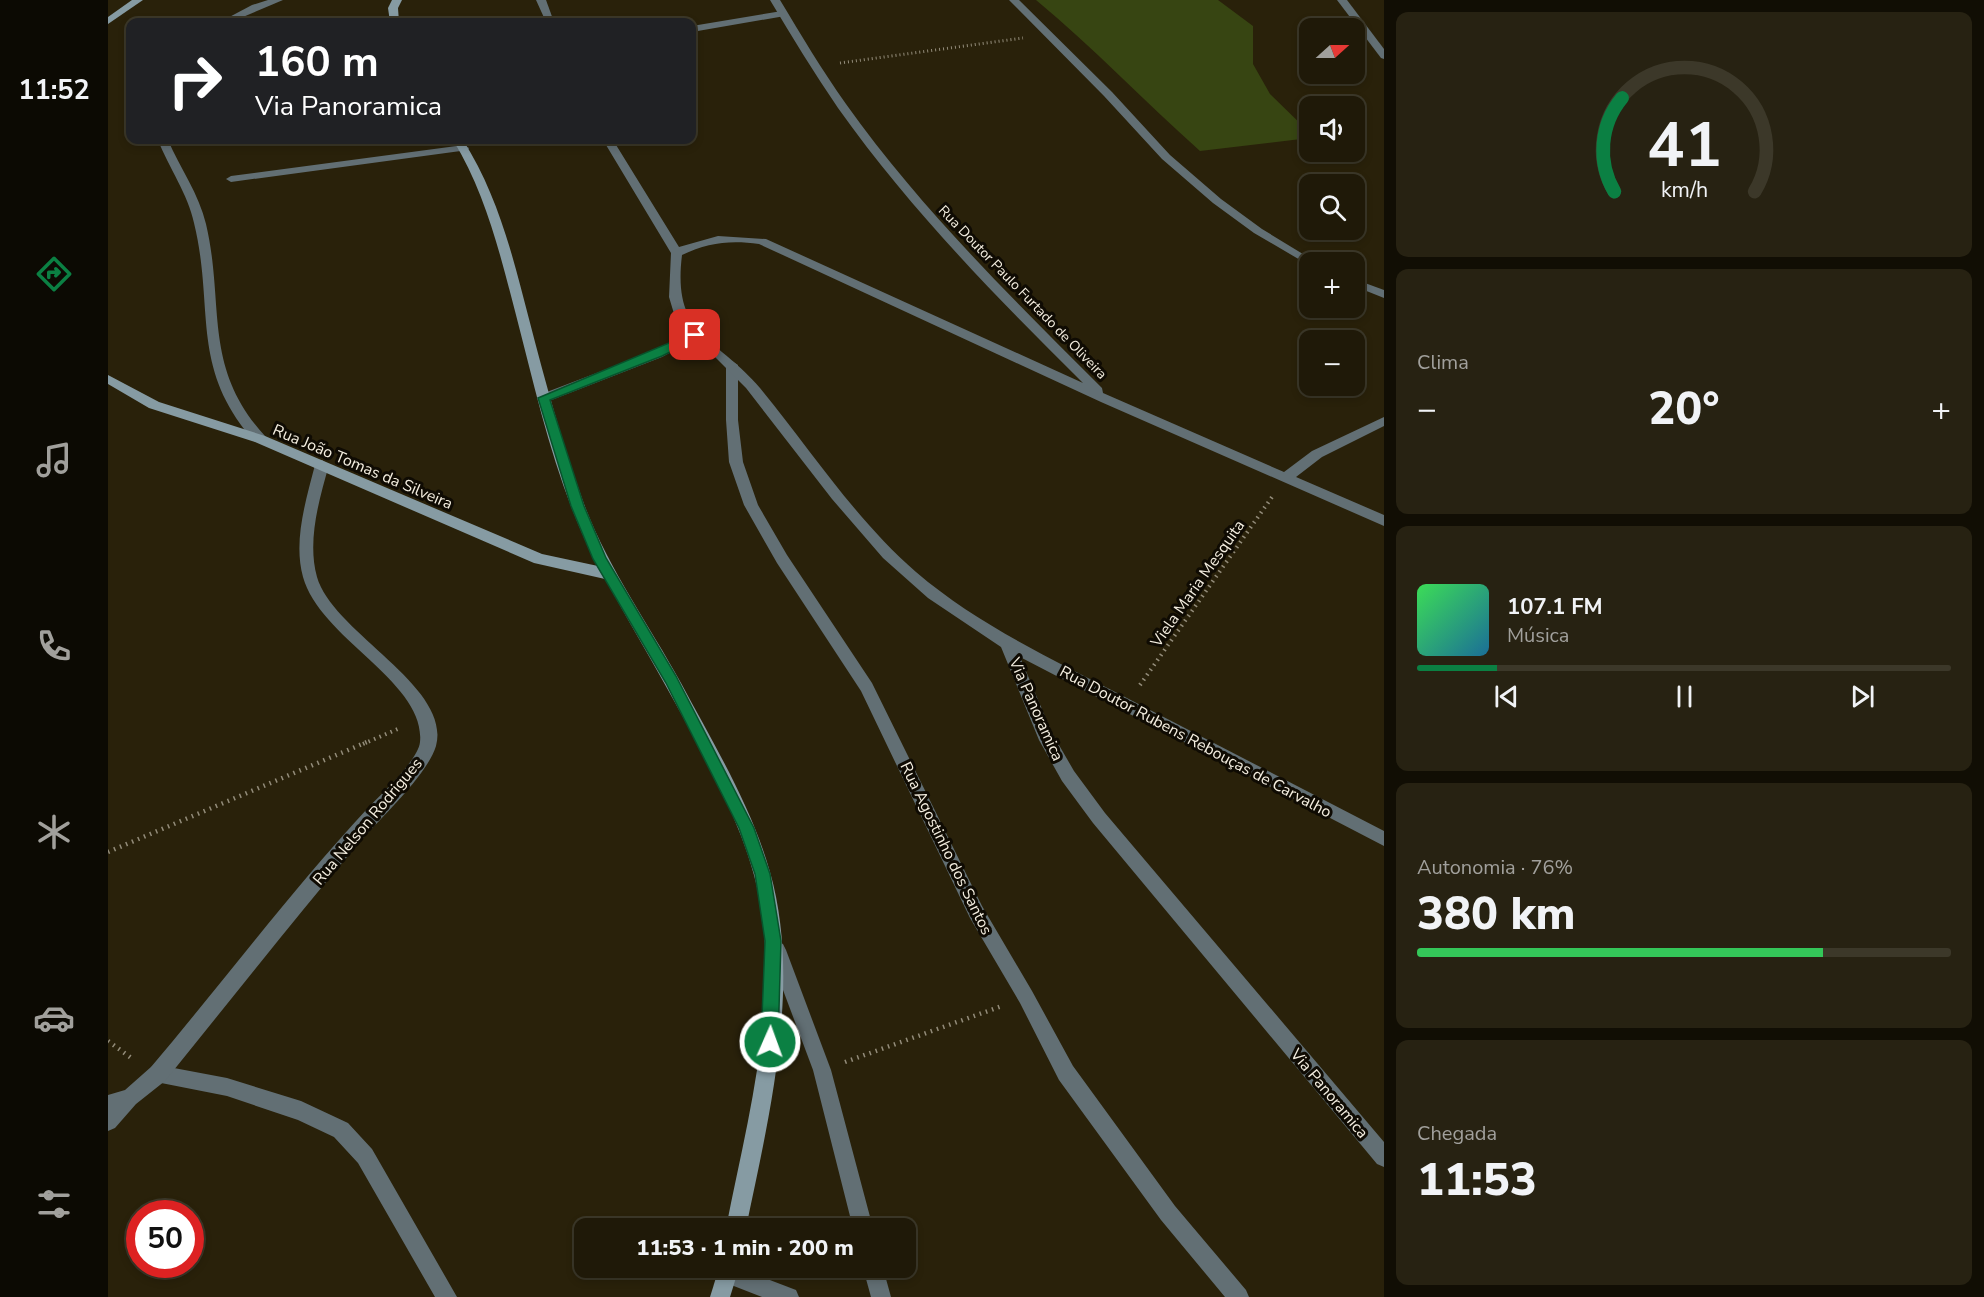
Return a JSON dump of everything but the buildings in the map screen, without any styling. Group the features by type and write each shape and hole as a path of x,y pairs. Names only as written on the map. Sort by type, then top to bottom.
{"main road":[{"path":"108,21 138,0"},
{"path":"394,18 393,8 397,0"},
{"path":"461,144 493,209 544,398 578,506 608,574 671,680 747,828 762,874 773,941 770,1042 738,1218"},
{"name":"Rua João Tomas da Silveira","path":"108,379 154,405 260,439 539,559 608,574"},
{"path":"720,1297 726,1278"}],"street":[{"path":"233,18 255,7 278,0"},
{"path":"541,0 548,18"},
{"name":"Rua Doutor Paulo Furtado de Oliveira","path":"775,0 815,66 932,220 1010,304 1106,399"},
{"path":"1014,0 1166,157 1217,201 1258,231 1299,255"},
{"path":"1342,0 1384,56"},
{"path":"696,28 782,14"},
{"path":"164,144 186,183 200,221 208,260 213,344 224,385 237,411 260,439"},
{"path":"231,179 461,144"},
{"path":"610,144 677,253 714,239 734,237 762,241 1106,399 1384,520"},
{"name":"Via Panoramica","path":"677,253 673,299 683,323 732,365 827,485 911,575 1007,643 1045,735 1068,776 1100,818 1384,1157"},
{"path":"1365,286 1384,294"},
{"path":"544,398 658,354 695,335"},
{"name":"Rua Agostinho dos Santos","path":"732,365 732,420 736,462 751,505 782,559 867,687 976,912 1026,997 1066,1073 1097,1120 1168,1213 1239,1297"},
{"path":"1286,477 1317,454 1384,421"},
{"path":"322,465 310,506 307,550 310,579 328,613 400,680 426,717"},
{"name":"Rua Doutor Rubens Rebouças de Carvalho","path":"1007,643 1384,839"},
{"name":"Rua Nelson Rodrigues","path":"108,1105 131,1097 158,1074 352,838 418,762 428,746 430,732 426,717"},
{"path":"773,941 822,1070 860,1218"},
{"path":"158,1074 227,1087 301,1111 341,1130 365,1156 447,1297"},
{"path":"108,1121 131,1097"},
{"path":"744,1278 789,1297"},
{"path":"876,1278 881,1297"}],"path":[{"path":"815,66 1050,35"},
{"name":"Viela Maria Mesquita","path":"1128,704 1286,477"},
{"path":"108,852 426,717"},
{"path":"822,1070 1026,997"}],"green space":[{"path":"1036,0 1218,0 1253,26 1253,64 1270,94 1299,122 1299,139 1200,151 1078,36"}],"route":[{"path":"695,335 658,354 544,398 578,506 600,559 671,680 747,828 762,874 770,909 773,941 770,1042"}]}
